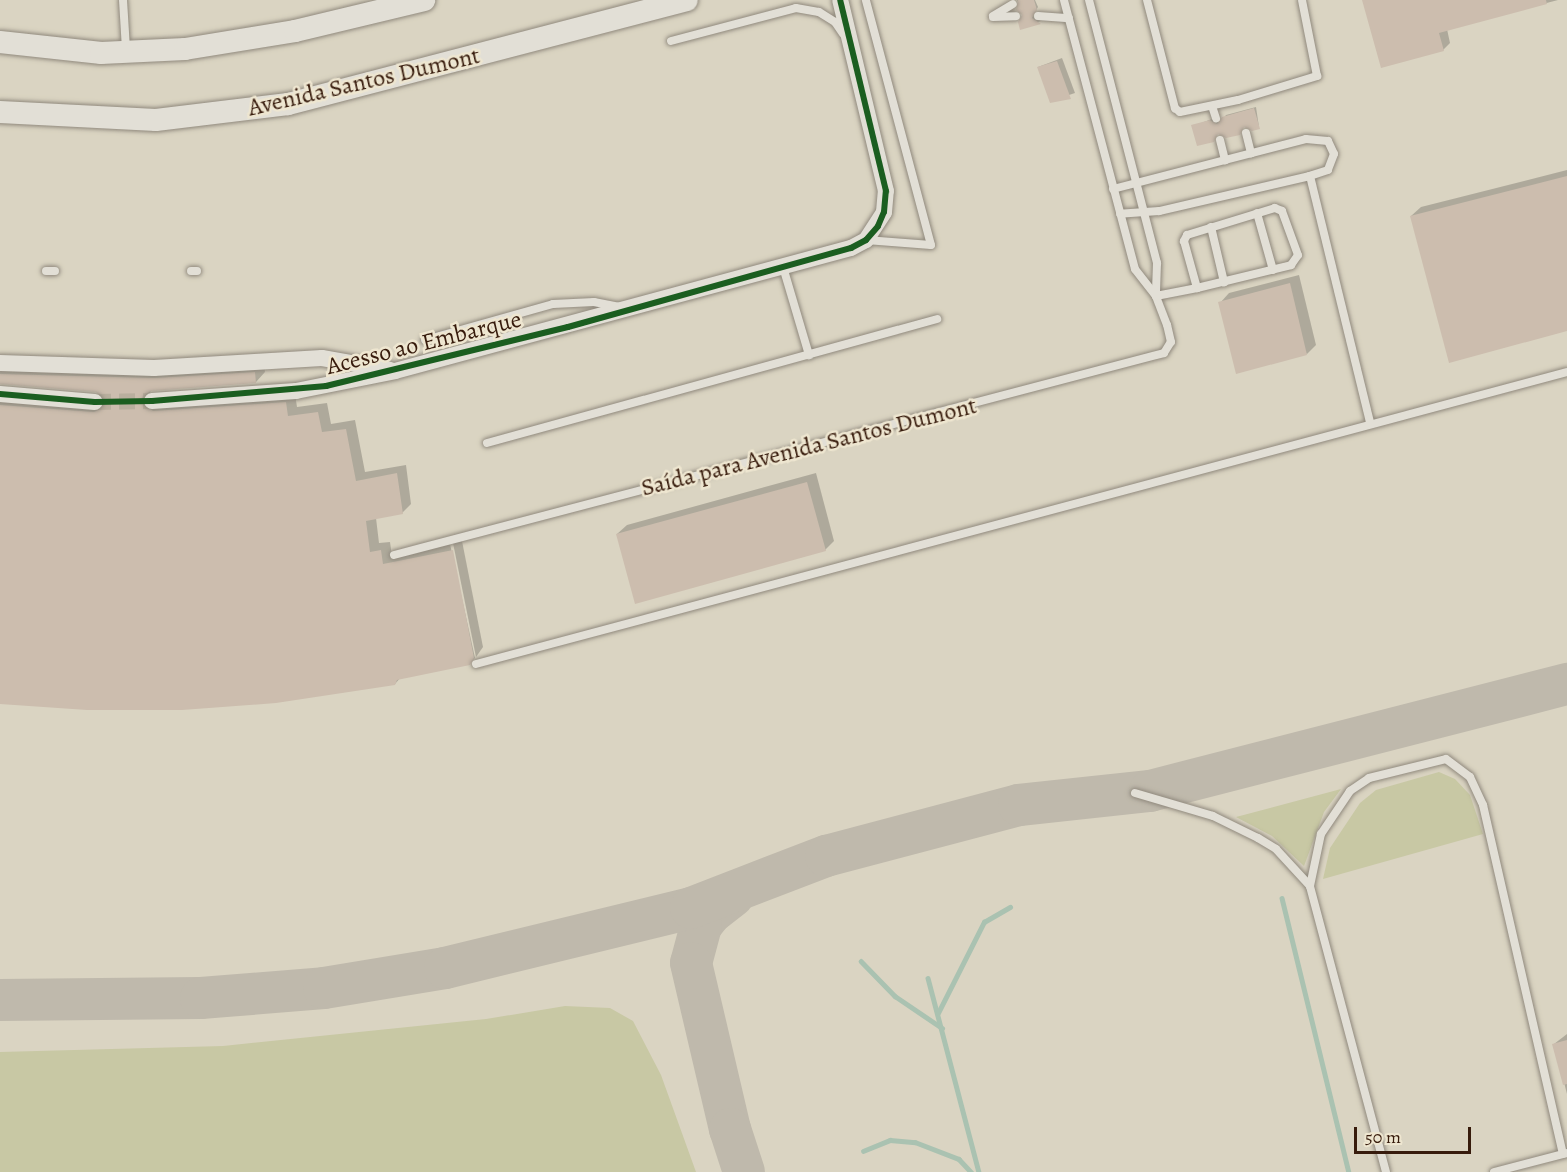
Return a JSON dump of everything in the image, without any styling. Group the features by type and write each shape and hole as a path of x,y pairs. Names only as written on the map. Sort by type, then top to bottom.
{"main road":[{"path":"0,42 126,53 233,42 343,21 424,0"},
{"name":"Avenida Santos Dumont","path":"0,112 156,120 288,104 687,0"}],"street":[{"path":"840,0 847,39 886,191 884,212 866,240"},
{"name":"Acesso ao Embarque","path":"152,400 296,390 395,371 783,267 851,248 866,240"},
{"path":"0,363 154,368 322,358 395,371"},
{"path":"0,394 95,402"}],"lane":[{"path":"123,0 126,53"},
{"path":"866,0 931,245 866,240"},
{"path":"1064,0 1135,269 1156,296"},
{"path":"1089,0 1157,263 1156,296"},
{"path":"1147,0 1175,108 1180,112 1238,100 1317,76 1302,0"},
{"path":"1013,4 993,17 1016,16"},
{"path":"671,41 796,8 827,17 847,39"},
{"path":"1038,16 1069,18"},
{"path":"1238,100 1241,111"},
{"path":"1212,106 1215,118"},
{"path":"1246,133 1251,153"},
{"path":"1113,189 1306,139 1328,141 1334,162 1328,170 1310,176 1145,213 1120,214"},
{"path":"1220,140 1225,160"},
{"path":"1310,176 1370,422"},
{"path":"1156,296 1197,288 1224,282 1291,265 1298,255 1282,211 1275,208 1186,235 1184,241 1197,288"},
{"path":"1257,213 1274,270"},
{"path":"1211,227 1224,282"},
{"path":"783,267 809,355"},
{"name":"Saída para Avenida Santos Dumont","path":"394,555 1147,361 1164,353 1171,342 1156,296"},
{"path":"425,340 553,304 594,302 630,309"},
{"path":"487,442 937,319"},
{"path":"476,664 1370,422 1567,372"},
{"path":"1386,1172 1310,886 1321,834 1336,807 1369,778 1446,759 1470,777 1483,805 1565,1153 1494,1172"},
{"path":"1135,793 1213,816 1258,838 1276,849 1310,886"}],"green space":[{"path":"1439,772 1455,779 1470,795 1483,834 1323,879 1330,848 1360,803 1376,790"},
{"path":"1341,789 1324,812 1304,866 1272,836 1236,817"},
{"path":"565,1006 610,1008 633,1021 661,1075 696,1172 0,1172 0,1052 223,1046 486,1019"}],"building":[{"path":"1018,0 1034,0 1037,10 1032,18 1041,24 1020,30 1018,22 1022,15 1016,10"},
{"path":"1362,0 1546,0 1547,4 1439,33 1444,51 1381,68"},
{"path":"1057,61 1071,99 1050,103 1037,67"},
{"path":"1254,108 1260,129 1252,131 1244,127 1240,135 1226,138 1218,134 1214,142 1197,146 1191,125 1210,120 1217,124 1222,117"},
{"path":"1567,176 1567,331 1449,363 1410,216"},
{"path":"1290,283 1307,355 1236,374 1218,302"},
{"path":"255,372 256,383 151,391 143,396 142,402 153,411 286,402 288,416 318,412 322,432 346,429 356,481 397,473 403,514 366,521 370,552 381,550 383,564 453,550 474,658 470,665 397,680 395,685 276,703 182,710 87,710 0,704 0,405 94,412 103,408 105,402 96,392 0,384 0,374 154,378"},
{"path":"807,482 826,551 635,604 616,534"},
{"path":"1567,1040 1567,1084 1563,1085 1552,1044"}],"waterway":[{"path":"1282,898 1349,1172"},
{"path":"938,1013 984,922 1010,907"},
{"path":"861,961 895,996 942,1028"},
{"path":"928,978 979,1172"},
{"path":"863,1151 890,1140 915,1142 959,1159 971,1172"}],"taxiway":[{"path":"0,1000 201,998 324,988 445,968 691,908 826,856 1019,805 1150,791 1567,684"},
{"path":"733,896 711,913 701,926 691,963 730,1129 744,1172"}],"tunnel":[{"path":"95,402 152,401"}],"cycle path":[{"path":"0,394 95,402 152,401 326,386 568,327 851,248 866,240 878,226 884,212 886,191 840,0"}]}
